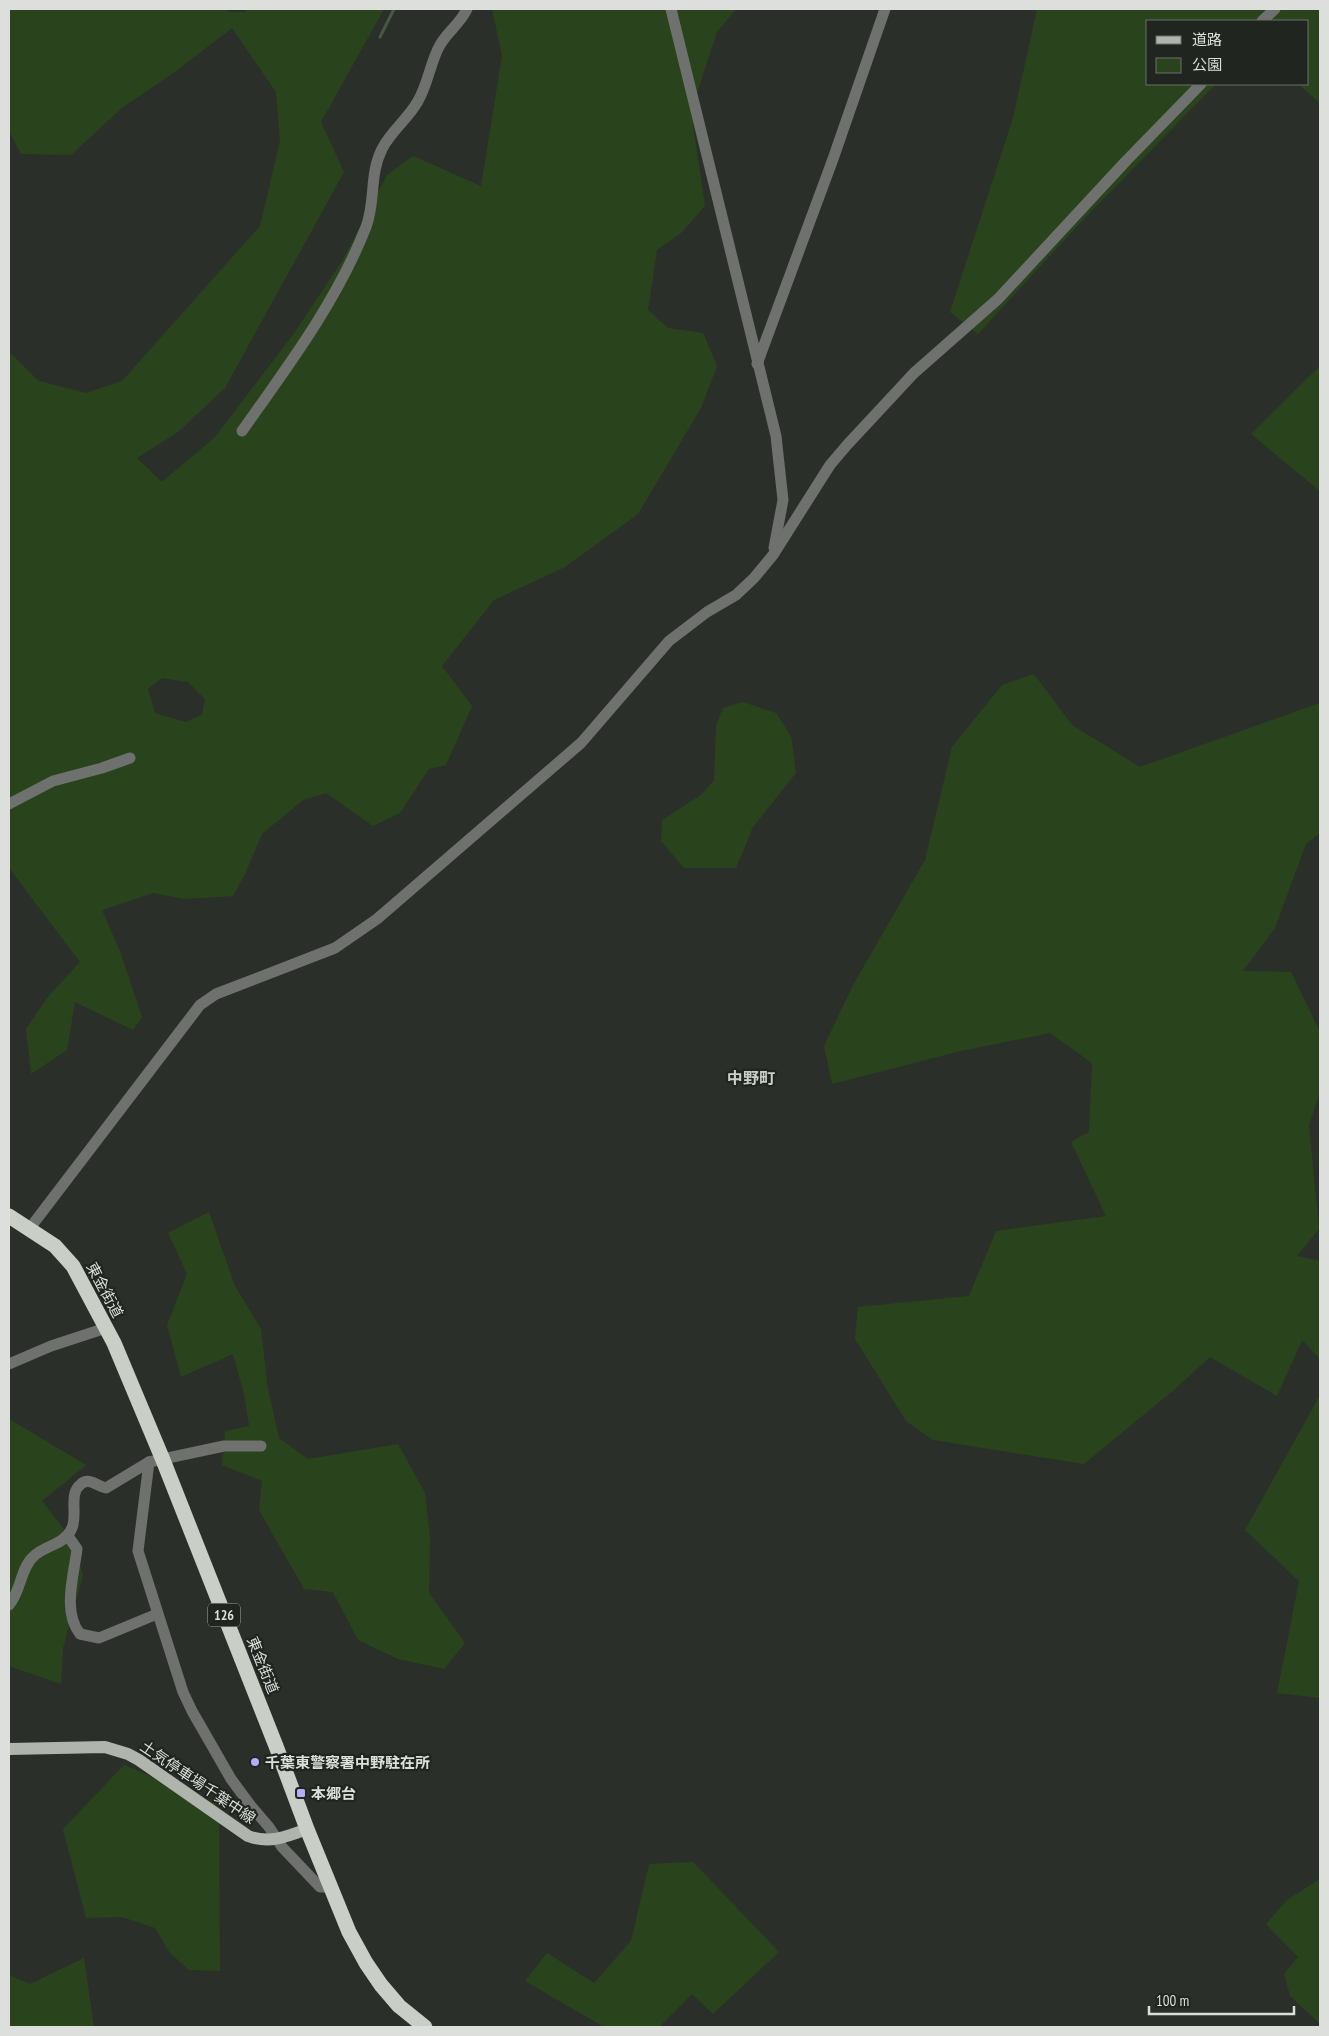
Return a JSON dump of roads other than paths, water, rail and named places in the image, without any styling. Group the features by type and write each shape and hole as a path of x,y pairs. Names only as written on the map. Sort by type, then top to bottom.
{"highway":[{"name":"東金街道","path":"9,1216 55,1246 73,1266 106,1328 156,1461 276,1746 349,1932 381,1985 399,2006 425,2027"}],"main road":[{"name":"土気停車場千葉中線","path":"9,1749 105,1747 117,1750 139,1760 248,1836 258,1840 278,1840 307,1829"}],"street":[{"path":"242,431 306,340 346,272 367,224 372,200 374,164 389,137 418,102 440,45 462,20 468,9"},
{"path":"671,9 776,436 783,500 773,555"},
{"path":"757,364 833,159 885,9"},
{"path":"1263,20 1274,9"},
{"path":"30,1228 200,1005 216,994 335,948 377,919 581,742 670,641 707,612 736,596 773,555 830,465 847,445 914,373 998,299 1126,161 1201,85"},
{"path":"9,804 53,780 102,768 130,758"},
{"path":"9,1364 51,1346 106,1328"},
{"path":"9,1604 14,1599 26,1566 32,1557 68,1536 75,1520 74,1496 80,1484 90,1481 106,1488 156,1461 224,1446 262,1446"},
{"path":"156,1461 138,1551 183,1692 231,1779 278,1840 282,1848 320,1888 330,1887"},
{"path":"68,1536 77,1549 70,1608 72,1619 80,1634 99,1638 157,1614"}],"waterway":[{"path":"380,37 394,9"}],"place":[{"name":"千葉東警察署中野駐在所","path":"255,1762"},
{"name":"本郷台","path":"301,1793"}],"district":[{"name":"中野町","path":"751,1078"}]}
